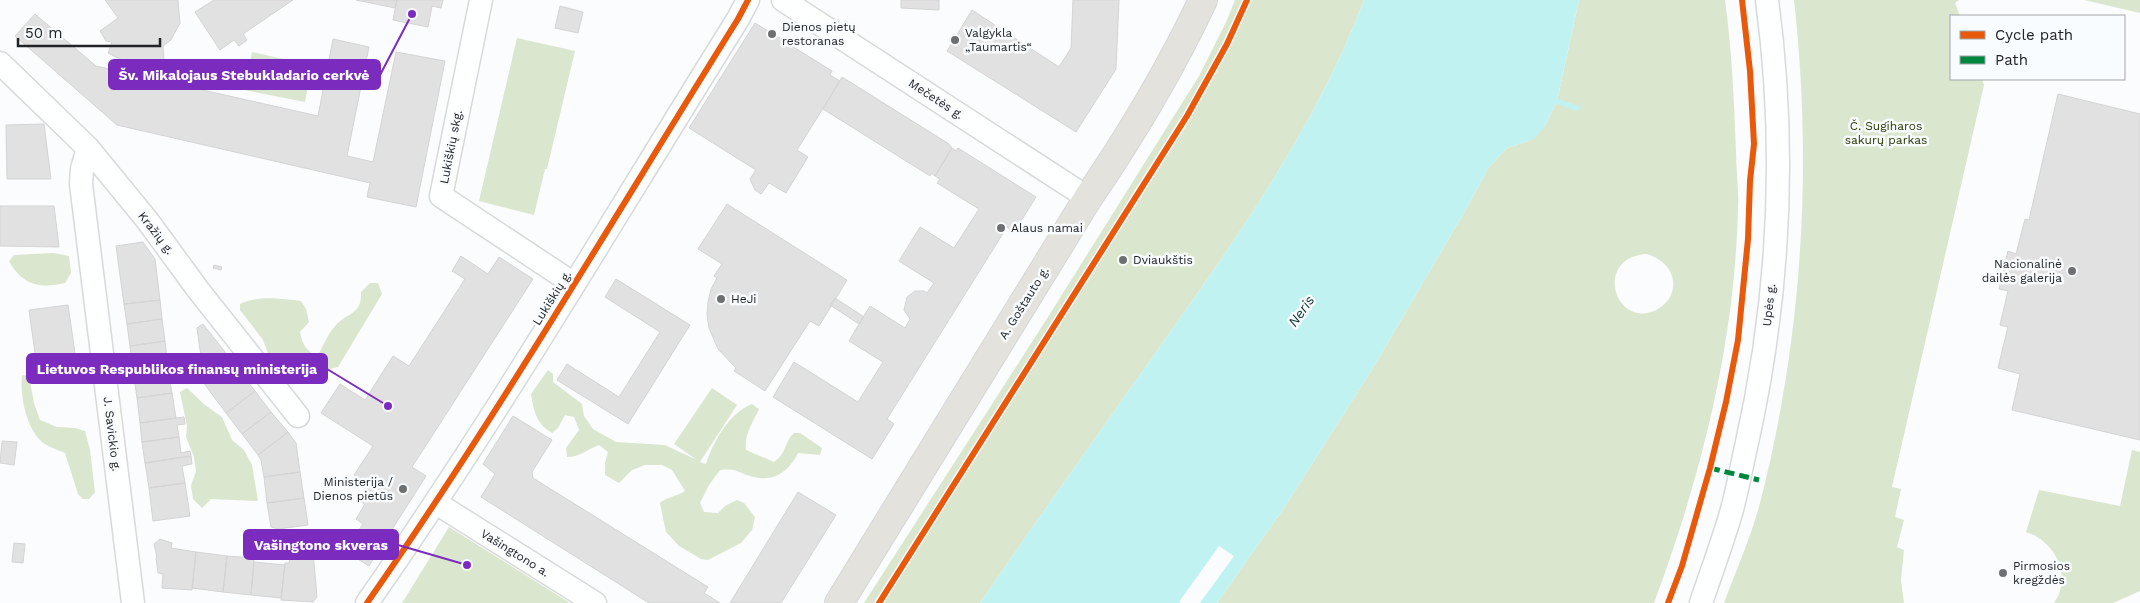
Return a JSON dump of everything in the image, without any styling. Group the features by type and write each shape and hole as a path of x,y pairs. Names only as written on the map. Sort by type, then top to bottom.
{"main road":[{"name":"A. Goštauto g.","path":"839,603 1088,198 1128,140 1177,54 1203,0"}],"street":[{"name":"Lukiškių skg.","path":"481,0 441,196 574,284"},
{"name":"Lukiškių g.","path":"367,603 436,502 574,284 748,0"},
{"name":"Mečetės g.","path":"783,0 1088,198"},
{"name":"Upės g.","path":"1701,603 1731,512 1754,408 1769,314 1777,220 1778,150 1776,94 1767,0"},
{"name":"Kražių g.","path":"0,63 88,148 147,220 298,416"},
{"name":"J. Savickio g.","path":"88,148 82,168 81,184 133,603"},
{"name":"Vašingtono a.","path":"436,502 595,603"}],"green space":[{"path":"1235,0 1364,0 1324,89 1276,175 1222,258 980,603 864,603 1048,317 1199,76"},
{"path":"1579,0 1725,0 1732,76 1738,194 1735,259 1730,309 1712,409 1700,458 1687,507 1654,603 1217,603 1284,508 1373,368 1489,167 1507,148 1528,141 1545,126 1557,101","holes":["1646,254 1653,256 1669,269 1672,275 1673,288 1670,298 1662,306 1654,311 1640,313 1629,309 1620,301 1616,290 1615,278 1620,267 1630,258"]},
{"name":"Č. Sugiharos sakurų parkas","path":"1794,0 1959,0 1955,3 1960,15 1950,15 1950,80 1982,80 1984,85 1892,487 1901,489 1895,517 1904,520 1897,547 1904,550 1901,580 1904,603 1724,603 1759,507 1774,445 1794,319 1803,191 1803,127"},
{"path":"2084,0 2140,0 2140,13"},
{"path":"517,38 575,51 534,215 479,201"},
{"path":"252,52 312,65 305,102 244,90"},
{"path":"54,253 69,256 71,273 65,283 40,285 32,283 20,275 9,261 14,255"},
{"path":"370,283 378,283 382,294 338,367 326,370 313,380 284,378 275,372 263,340 240,310 240,304 254,299 270,298 301,301 306,309 309,322 300,332 303,343 317,357 333,328 357,309 361,299 361,292"},
{"path":"548,370 553,374 553,382 582,404 584,416 593,429 616,442 665,445 697,460 674,444 712,388 737,405 700,462 706,464 713,447 729,421 744,408 752,404 759,409 748,434 746,450 774,462 781,455 791,436 794,433 800,433 822,448 820,455 798,453 786,470 768,478 749,476 732,470 720,470 709,485 700,503 704,512 718,513 725,506 737,500 744,503 755,517 752,530 741,543 708,560 701,559 679,546 666,532 660,503 685,491 672,470 662,465 645,465 632,470 619,483 605,475 605,463 608,452 599,445 572,457 567,457 566,448 579,430 574,417 565,415 558,428 552,433 539,421 533,406 531,394"},
{"path":"22,375 29,376 34,403 40,420 57,427 75,428 85,431 90,450 95,492 89,499 83,499 78,494 65,453 50,447 33,432 24,408"},
{"path":"187,388 205,405 222,417 232,440 244,450 252,465 258,501 211,499 202,508 193,499 191,486 196,471 194,457 186,437 187,426 180,392"},
{"path":"2132,450 2140,452 2140,591 2113,603 2054,603 2062,582 2058,561 2053,551 2045,543 2026,532 2039,490 2120,506"},
{"path":"449,527 570,603 402,603"}],"water":[{"name":"Neris","path":"1364,0 1579,0 1557,101 1545,126 1534,139 1507,148 1489,167 1373,368 1284,508 1217,603 980,603 1222,258 1276,175 1324,89"}],"pier":[{"path":"1219,546 1234,556 1200,603 1179,602"}],"building":[{"path":"105,0 178,0 180,23 171,40 163,46 164,60 131,64 108,53 112,42 106,41 100,31 118,18"},
{"path":"214,0 293,0 243,34 247,40 239,46 234,40 220,50 195,12"},
{"path":"356,0 397,0 395,8"},
{"path":"397,0 443,0 441,8 432,6 428,27 393,20"},
{"path":"901,0 939,0 939,10 901,8"},
{"path":"1073,0 1119,0 1116,69 1076,132 947,51 972,10 1059,67 1071,48"},
{"path":"560,6 583,12 578,33 555,28"},
{"path":"35,14 96,66 318,116 333,39 369,47 347,156 373,162 396,52 445,61 416,207 367,197 370,183 117,125 15,36"},
{"path":"755,23 832,71 830,75 840,81 797,150 808,157 786,193 769,183 761,194 755,190 750,179 756,170 689,128"},
{"path":"842,77 949,144 952,148 935,176 931,173 930,176 823,109"},
{"name":"Nacionalinė dailės galerija","path":"2058,94 2140,114 2140,440 2012,410 2020,374 1998,368 2008,327 2000,325 2008,291 1999,289 2008,251 2016,254 2025,219 2029,220"},
{"path":"44,124 51,179 7,179 6,125"},
{"path":"952,148 956,151 958,148 1036,197 1014,232 1007,227 887,419 894,424 872,459 773,397 794,362 858,402 883,362 849,341 870,306 905,328 910,319 904,310 907,297 915,291 927,293 934,283 899,261 920,227 954,248 979,209 937,183 940,179 935,176"},
{"path":"727,204 847,280 819,326 810,321 765,391 734,371 736,368 718,349 709,328 708,302 711,289 717,278 714,276 722,264 698,249"},
{"path":"0,206 54,206 59,247 0,246"},
{"path":"143,242 155,259 160,300 124,304 116,246"},
{"path":"461,256 488,274 499,257 533,279 412,467 426,476 369,566 353,556 363,541 355,536 363,524 356,519 365,504 358,500 368,485 354,475 373,446 321,413 340,384 365,400 393,356 409,366 465,279 452,271"},
{"path":"214,265 222,267 221,270 213,268"},
{"path":"616,279 690,325 628,424 557,380 567,364 619,397 660,332 605,297"},
{"path":"835,298 864,317 859,324 830,305"},
{"path":"160,300 162,319 127,324 124,304"},
{"path":"68,305 78,374 39,381 29,310"},
{"path":"162,319 165,341 130,346 127,324"},
{"path":"203,324 232,361 211,376 202,364 197,328"},
{"path":"165,341 168,366 133,371 128,356 131,356 130,346"},
{"path":"232,361 255,391 226,413 203,382"},
{"path":"179,364 181,374 169,376 172,393 137,398 133,371"},
{"path":"255,391 271,412 242,434 226,413"},
{"path":"172,393 176,418 140,423 137,398"},
{"path":"271,412 288,432 258,455 242,434"},
{"path":"513,416 552,440 532,472 533,478 708,587 704,593 720,603 649,603 481,497 495,474 483,464"},
{"path":"184,417 185,424 177,425 179,437 142,442 140,423"},
{"path":"288,432 296,443 300,472 264,477 261,460 258,455"},
{"path":"179,437 181,453 190,451 191,456 145,463 142,442"},
{"path":"2,441 17,442 14,465 0,463"},
{"path":"191,456 192,464 182,466 185,483 149,488 145,463"},
{"path":"300,472 304,498 267,503 264,477"},
{"path":"185,483 190,516 153,521 149,488"},
{"path":"798,492 836,515 781,603 730,603"},
{"path":"304,498 308,525 278,529 271,527 267,503"},
{"path":"160,539 172,543 171,548 196,552 192,590 162,588 163,574 158,573 154,544"},
{"path":"14,543 25,544 23,563 12,562"},
{"path":"196,552 227,556 223,592 192,588"},
{"path":"313,552 317,597 313,602 281,600 285,563 289,563 290,557 294,553"},
{"path":"227,556 254,558 251,595 223,592"},
{"path":"254,562 285,565 281,598 251,595"}],"waterway":[{"path":"1550,99 1577,108"}],"marked path":[{"path":"1710,468 1759,480"}],"cycle path":[{"path":"367,603 416,532 510,387 748,0"},
{"path":"879,603 1187,116 1227,44 1247,0"},
{"path":"1668,603 1682,566 1710,468 1726,402 1738,340 1748,239 1750,181 1754,144 1750,71 1742,0"}],"place":[{"name":"Šv. Mikalojaus Stebukladario cerkvė","path":"412,14"},
{"name":"Dienos pietų restoranas","path":"772,34"},
{"name":"Valgykla „Taumartis“","path":"955,40"},
{"name":"Alaus namai","path":"1001,228"},
{"name":"Dviaukštis","path":"1123,260"},
{"name":"Nacionalinė dailės galerija","path":"2072,271"},
{"name":"HeJi","path":"721,299"},
{"name":"Lietuvos Respublikos finansų ministerija","path":"388,406"},
{"name":"Ministerija / Dienos pietūs","path":"403,489"},
{"name":"Vašingtono skveras","path":"467,565"},
{"name":"Pirmosios kregždės","path":"2003,573"}]}
